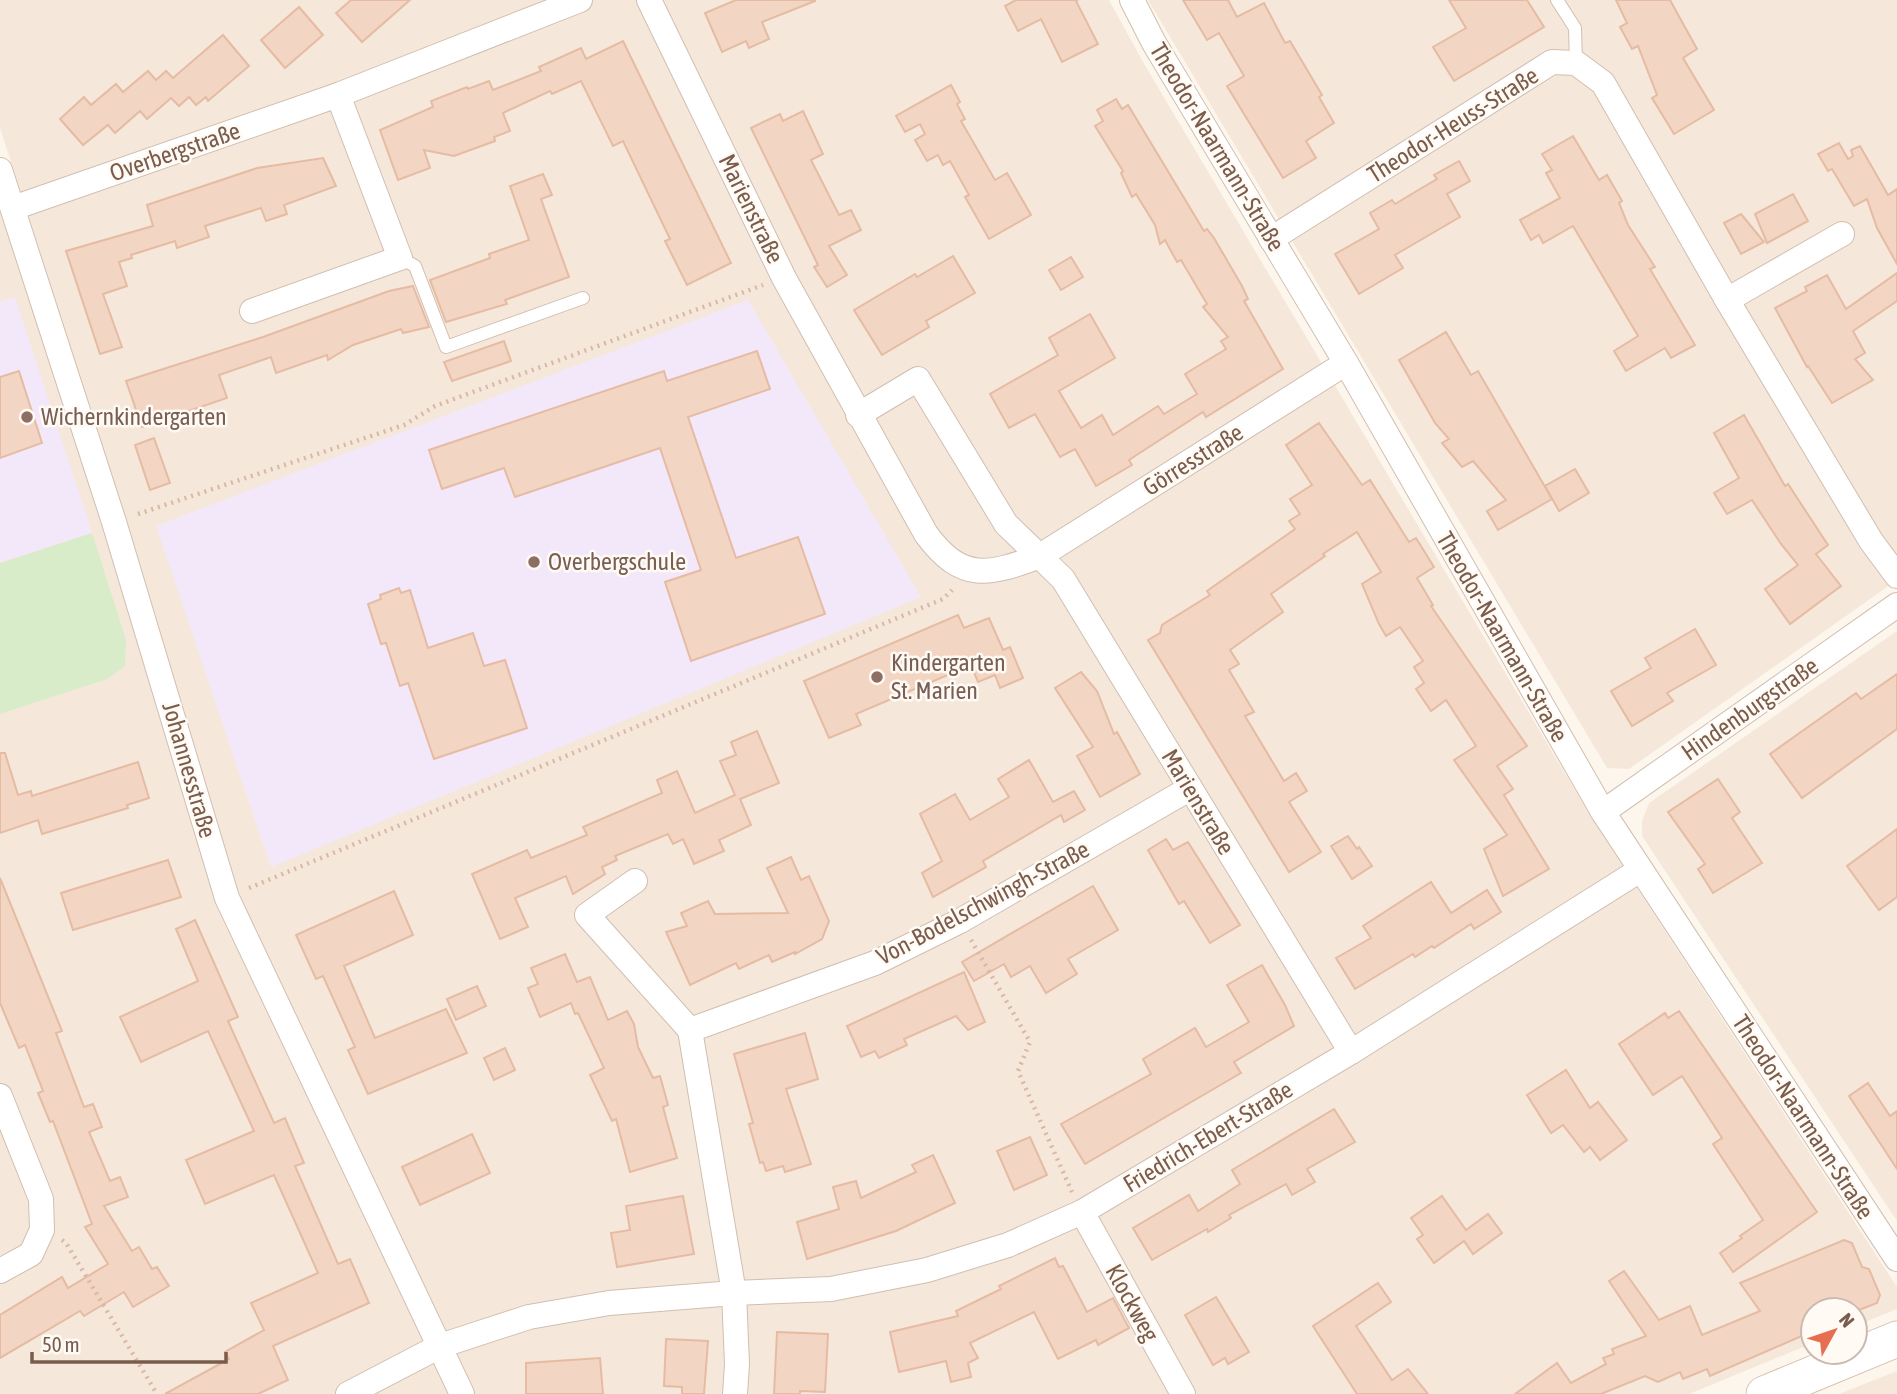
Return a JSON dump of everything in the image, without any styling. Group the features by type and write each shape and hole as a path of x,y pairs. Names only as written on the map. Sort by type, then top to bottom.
{"main road":[{"path":"1765,1394 1897,1339"}],"street":[{"name":"Overbergstraße","path":"13,208 338,95 580,0"},
{"name":"Marienstraße","path":"649,0 784,278 858,415 926,534 939,552 970,572"},
{"name":"Theodor-Naarmann-Straße","path":"1132,0 1154,43 1346,363 1603,812 1897,1259"},
{"name":"Theodor-Heuss-Straße","path":"1271,239 1552,62 1576,63"},
{"path":"1576,63 1603,83 1727,300 1871,541 1897,576"},
{"path":"253,311 400,258 338,95"},
{"name":"Johannesstraße","path":"0,170 114,522 227,898 462,1394"},
{"path":"1727,300 1842,234"},
{"name":"Görresstraße","path":"1040,556 1346,363"},
{"name":"Marienstraße","path":"858,415 918,379 1006,524 1063,579 1351,1052"},
{"path":"970,572 1003,569 1040,556"},
{"name":"Hindenburgstraße","path":"1603,812 1897,605"},
{"name":"Von-Bodelschwingh-Straße","path":"690,1030 874,963 960,921 1189,789"},
{"name":"Friedrich-Ebert-Straße","path":"348,1394 440,1346 529,1317 610,1303 734,1293 831,1289 927,1270 1007,1245 1082,1212 1351,1052 1640,870"},
{"path":"635,881 587,915 690,1030 734,1293 737,1364 735,1394"},
{"path":"0,1096 41,1199 42,1230 31,1254 0,1271"},
{"name":"Klockweg","path":"1082,1212 1183,1394"}],"lane":[{"path":"1557,0 1575,28 1576,63"},
{"path":"400,258 415,265 446,347 583,298"}],"path":[{"path":"114,522 404,425 435,406 784,278"},
{"path":"227,898 943,599 970,572"},
{"path":"960,921 1030,1042 1018,1071 1082,1212"},
{"path":"42,1230 66,1243 157,1394"}],"shaded area":[{"path":"0,0 1109,0 1143,62 1592,819 1897,1287 1897,1309 1869,1320 1869,1296 1799,1296 1799,1349 1689,1394 474,1394 235,886 123,509 0,128"},
{"path":"1148,0 1897,0 1897,580 1629,769 1607,768"},
{"path":"0,212 100,515 213,894 450,1394 0,1394"},
{"name":"Wichernkindergarten","path":"15,297 92,533 0,563 0,302"},
{"name":"Overbergschule","path":"748,300 921,597 271,867 156,526"},
{"path":"1897,631 1897,1221 1642,836 1642,821 1649,803"},
{"path":"1897,1371 1897,1394 1839,1394"}],"green space":[{"path":"92,533 126,640 125,666 107,679 0,714 0,563"}],"building":[{"path":"351,0 410,0 362,42 336,13"},
{"path":"736,0 815,1 762,22 769,39 749,48 746,41 722,52 705,13"},
{"path":"1016,0 1078,0 1076,1 1098,44 1062,62 1041,19 1018,31 1005,6"},
{"path":"1183,0 1228,0 1237,17 1264,3 1285,43 1290,41 1322,95 1319,97 1334,123 1306,141 1316,158 1283,178 1227,86 1244,76 1219,33 1207,40"},
{"path":"1449,0 1527,0 1544,27 1454,81 1433,47 1466,28"},
{"path":"1616,0 1670,0 1697,49 1683,58 1714,110 1674,134 1652,98 1657,95 1638,46 1632,49 1620,27 1627,23"},
{"path":"299,7 323,35 285,68 261,40"},
{"path":"223,35 249,66 208,101 206,97 196,105 189,97 179,106 171,98 147,119 140,111 115,133 108,125 83,145 60,119 84,97 91,105 116,84 123,92 148,71 156,80 166,71 173,78"},
{"path":"623,41 731,263 687,285 665,241 670,239 623,141 613,146 581,81 552,94 550,91 503,113 510,131 494,137 495,141 454,156 424,150 430,168 398,180 380,130 433,107 431,101 467,87 468,89 489,81 493,90 541,71 539,67 581,48 586,59"},
{"path":"951,85 965,119 961,121 995,180 1007,173 1031,215 989,239 965,197 969,195 950,161 943,165 938,155 927,161 915,140 925,134 920,124 905,132 896,116"},
{"path":"1116,99 1122,109 1128,105 1204,231 1207,229 1214,238 1242,286 1248,299 1244,301 1283,369 1206,417 1203,412 1129,460 1132,465 1096,486 1075,449 1060,457 1035,414 1009,428 990,394 1058,355 1049,338 1090,314 1115,358 1059,391 1081,428 1102,415 1113,435 1158,406 1164,414 1197,394 1185,374 1226,349 1221,341 1228,337 1203,307 1207,304 1181,260 1177,262 1165,240 1160,244 1155,225 1136,194 1132,197 1121,173 1123,171 1095,126 1103,121 1097,110"},
{"path":"803,111 823,154 811,160 839,215 851,210 861,230 829,246 847,275 827,287 814,267 818,265 751,128 780,114 783,121"},
{"path":"1573,136 1599,180 1607,175 1622,201 1619,203 1628,225 1655,267 1650,269 1695,345 1671,358 1665,348 1626,371 1614,351 1638,336 1573,226 1543,243 1539,235 1531,240 1520,220 1560,198 1546,173 1552,170 1542,154"},
{"path":"1839,143 1848,159 1853,156 1851,150 1860,146 1888,195 1897,189 1897,264 1877,228 1867,199 1854,206 1832,169 1828,171 1818,154"},
{"path":"323,158 336,186 284,205 287,214 266,221 261,208 205,226 209,237 177,248 175,241 131,255 132,258 119,262 127,286 103,294 122,347 100,354 66,251 153,226 147,205 257,168"},
{"path":"1459,161 1470,181 1447,194 1460,217 1395,255 1403,268 1359,294 1335,254 1379,229 1370,213 1392,200 1395,204 1437,179 1434,175"},
{"path":"543,174 552,195 541,199 569,277 505,300 507,304 446,322 430,280 529,240 510,186"},
{"path":"1793,194 1808,221 1767,243 1755,214"},
{"path":"1741,214 1764,242 1741,254 1724,223"},
{"path":"953,256 975,293 926,321 929,327 882,355 854,310 915,274 917,277"},
{"path":"1071,257 1083,277 1061,290 1049,270"},
{"path":"1897,273 1897,301 1853,331 1865,353 1855,359 1873,380 1832,403 1807,367 1775,308 1807,291 1805,287 1827,275 1846,309"},
{"path":"413,286 429,327 403,333 401,329 353,345 328,360 327,355 276,373 271,357 219,375 227,398 142,427 126,381 263,337 389,291"},
{"path":"1446,332 1471,375 1478,371 1552,499 1498,530 1487,511 1506,500 1473,461 1462,467 1442,443 1449,439 1435,423 1399,360"},
{"path":"504,341 511,361 452,381 444,362"},
{"path":"757,351 770,389 688,417 736,558 798,537 825,614 691,661 665,582 701,570 660,448 515,497 504,468 442,489 429,450 664,371 667,381"},
{"path":"19,371 42,443 0,458 0,377"},
{"path":"1744,415 1785,486 1788,484 1828,545 1816,554 1841,586 1790,624 1765,589 1798,565 1752,500 1727,514 1714,493 1739,478 1714,433"},
{"path":"1319,423 1362,485 1370,480 1409,542 1416,538 1434,567 1417,578 1433,605 1431,606 1527,746 1497,766 1513,789 1504,795 1549,869 1503,896 1484,849 1507,835 1454,760 1476,746 1446,700 1431,711 1416,689 1424,683 1414,667 1423,661 1400,627 1386,636 1379,624 1362,584 1381,572 1357,532 1271,594 1283,612 1230,650 1239,664 1229,670 1254,712 1245,716 1284,781 1296,773 1307,791 1289,802 1321,852 1289,872 1148,640 1160,633 1162,625 1210,595 1207,591 1295,529 1289,521 1300,514 1290,499 1312,485 1286,445"},
{"path":"154,438 170,483 150,490 135,445"},
{"path":"1575,469 1589,493 1559,511 1545,486"},
{"path":"399,588 401,593 410,590 428,648 473,633 484,666 505,660 527,728 434,759 408,683 400,686 386,643 381,644 368,604 381,599 380,595"},
{"name":"Kindergarten St. Marien","path":"958,615 964,628 989,618 1003,650 1010,647 1023,678 1000,688 995,675 978,682 971,665 856,714 861,725 829,738 804,681"},
{"path":"1695,629 1716,665 1667,693 1673,701 1632,726 1611,691 1651,668 1645,658"},
{"path":"1081,672 1097,691 1114,734 1117,732 1140,774 1100,797 1077,756 1093,747 1055,688"},
{"path":"1897,674 1897,729 1802,798 1770,754 1856,693 1861,699"},
{"path":"757,731 779,783 740,799 751,825 719,840 724,851 694,864 683,839 673,844 668,834 615,856 617,860 602,867 605,874 573,894 566,876 515,898 528,927 500,939 472,874 527,850 531,858 587,835 583,827 662,793 657,780 677,771 695,813 735,795 720,761 736,755 731,742"},
{"path":"0,753 5,753 18,795 31,791 32,796 138,762 149,798 127,805 128,808 42,834 38,820 0,833"},
{"path":"1029,760 1053,802 1074,791 1085,810 1064,822 1061,815 983,861 986,867 933,897 922,873 942,861 920,814 955,794 970,820 1009,797 998,779"},
{"path":"1718,779 1740,812 1732,818 1762,863 1713,893 1698,869 1705,864 1668,812"},
{"path":"1897,829 1897,897 1879,910 1847,866"},
{"path":"1348,836 1372,866 1352,879 1331,846"},
{"path":"1166,839 1173,850 1188,842 1240,925 1210,943 1184,901 1179,904 1148,850"},
{"path":"791,857 801,880 809,876 829,921 822,939 795,954 772,962 769,955 739,969 736,963 690,985 666,932 687,926 681,913 708,901 715,914 788,913 767,868"},
{"path":"168,860 181,897 73,930 61,893"},
{"path":"0,878 62,1031 56,1033 84,1107 93,1104 102,1127 89,1132 110,1181 120,1177 128,1197 104,1206 132,1251 139,1247 152,1269 157,1267 169,1286 133,1307 124,1292 84,1316 80,1311 0,1358 0,1315 62,1277 68,1288 108,1264 85,1227 92,1224 53,1121 50,1122 38,1093 43,1091 25,1045 19,1048 0,1003"},
{"path":"1431,882 1451,913 1487,890 1501,912 1474,929 1471,924 1434,948 1432,946 1415,957 1413,954 1355,989 1336,958 1371,938 1363,926"},
{"path":"1093,886 1118,930 1068,959 1077,974 1046,993 1030,966 1011,977 1004,964 974,981 962,962"},
{"path":"394,891 413,935 344,966 375,1038 446,1009 467,1053 368,1094 348,1050 355,1047 323,976 316,979 296,935"},
{"path":"195,920 238,1017 228,1021 274,1123 285,1118 304,1163 295,1166 338,1264 350,1259 369,1303 273,1346 288,1380 258,1394 165,1394 229,1359 225,1352 264,1330 251,1303 318,1273 274,1175 205,1204 186,1160 254,1131 208,1031 141,1062 120,1017 198,981 176,929"},
{"path":"565,954 577,982 590,977 608,1020 627,1011 634,1024 638,1047 653,1078 660,1076 668,1105 663,1107 677,1158 630,1172 616,1119 612,1121 590,1075 604,1068 578,1013 575,1014 571,1003 540,1017 528,988 538,984 531,968"},
{"path":"1262,965 1294,1026 1234,1062 1241,1073 1085,1164 1061,1124 1151,1074 1143,1059 1195,1028 1206,1047 1249,1022 1227,985"},
{"path":"964,972 985,1022 968,1030 956,1016 904,1039 907,1045 879,1058 875,1051 861,1057 847,1026"},
{"path":"477,986 486,1006 456,1020 447,999"},
{"path":"1679,1011 1817,1212 1733,1272 1720,1253 1763,1220 1713,1144 1722,1138 1682,1076 1653,1095 1619,1044 1665,1013 1668,1018"},
{"path":"805,1033 818,1079 786,1089 811,1164 785,1172 783,1166 766,1171 763,1162 760,1163 749,1124 753,1123 734,1054"},
{"path":"505,1048 515,1070 494,1080 484,1058"},
{"path":"1566,1070 1590,1108 1598,1102 1627,1140 1600,1160 1590,1147 1584,1152 1563,1125 1551,1133 1527,1095"},
{"path":"1868,1083 1890,1116 1897,1111 1897,1169 1849,1096"},
{"path":"1334,1109 1355,1142 1307,1169 1315,1182 1292,1195 1286,1184 1229,1215 1231,1218 1208,1232 1207,1229 1152,1260 1133,1228 1189,1195 1198,1211 1240,1184 1232,1170"},
{"path":"472,1134 490,1173 420,1205 402,1167"},
{"path":"1030,1137 1047,1175 1014,1190 997,1151"},
{"path":"933,1155 955,1203 896,1231 807,1259 797,1222 839,1209 833,1187 856,1181 861,1198 916,1172 912,1165"},
{"path":"683,1196 694,1254 617,1267 611,1233 630,1230 626,1206"},
{"path":"1442,1196 1466,1230 1488,1214 1502,1233 1473,1254 1464,1241 1434,1263 1417,1239 1423,1235 1411,1218"},
{"path":"1844,1240 1852,1243 1862,1267 1869,1269 1880,1295 1877,1303 1869,1306 1869,1296 1799,1296 1799,1337 1710,1376 1707,1369 1683,1379 1680,1372 1658,1382 1645,1376 1601,1394 1515,1394 1557,1363 1571,1383 1606,1364 1603,1358 1614,1354 1612,1349 1646,1336 1609,1281 1624,1271 1659,1320 1690,1306 1702,1335 1760,1311 1740,1283"},
{"path":"1055,1258 1059,1267 1063,1266 1087,1312 1113,1298 1129,1328 1098,1345 1096,1340 1058,1359 1034,1312 970,1343 978,1358 968,1363 971,1377 951,1382 946,1361 899,1372 890,1332 958,1316 956,1311"},
{"path":"1378,1283 1391,1302 1356,1326 1392,1380 1408,1369 1428,1394 1357,1394 1313,1326"},
{"path":"1216,1297 1249,1352 1228,1364 1225,1358 1213,1365 1185,1315"},
{"path":"777,1332 828,1334 825,1392 774,1394"},
{"path":"666,1339 708,1341 704,1394 682,1394 682,1387 664,1386"},
{"path":"600,1358 603,1394 526,1394 526,1363"}],"place":[{"name":"Wichernkindergarten","path":"27,417"},
{"name":"Overbergschule","path":"534,562"},
{"name":"Kindergarten St. Marien","path":"877,677"}]}
